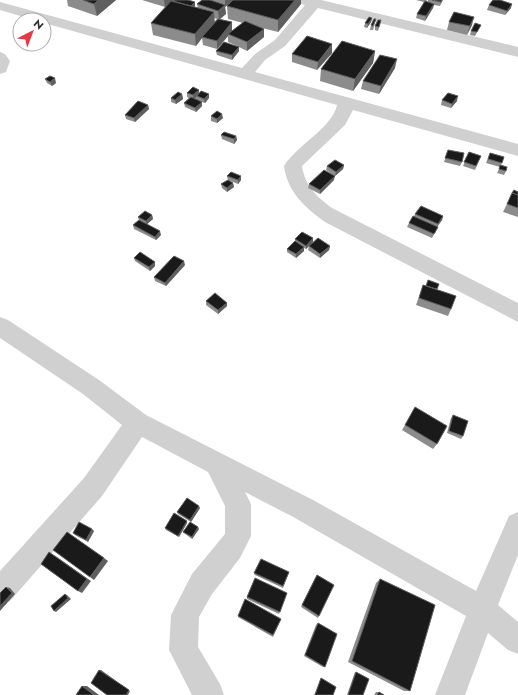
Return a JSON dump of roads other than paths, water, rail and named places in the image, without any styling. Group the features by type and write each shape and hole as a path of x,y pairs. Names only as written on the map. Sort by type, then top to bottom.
{"street":[{"path":"245,74 260,57 280,43 294,28 309,1 518,52"},
{"path":"0,6 518,150"},
{"path":"0,57 2,61 0,69"},
{"path":"346,101 344,113 339,121 292,166 295,178 300,188 315,206 332,217 518,313"},
{"path":"0,326 91,387 138,423 304,509 482,610 518,640"},
{"path":"0,591 93,486 138,423"},
{"path":"209,695 183,650 185,615 202,584 231,549 238,536 238,504 217,464"},
{"path":"450,695 496,574 518,526"}]}
